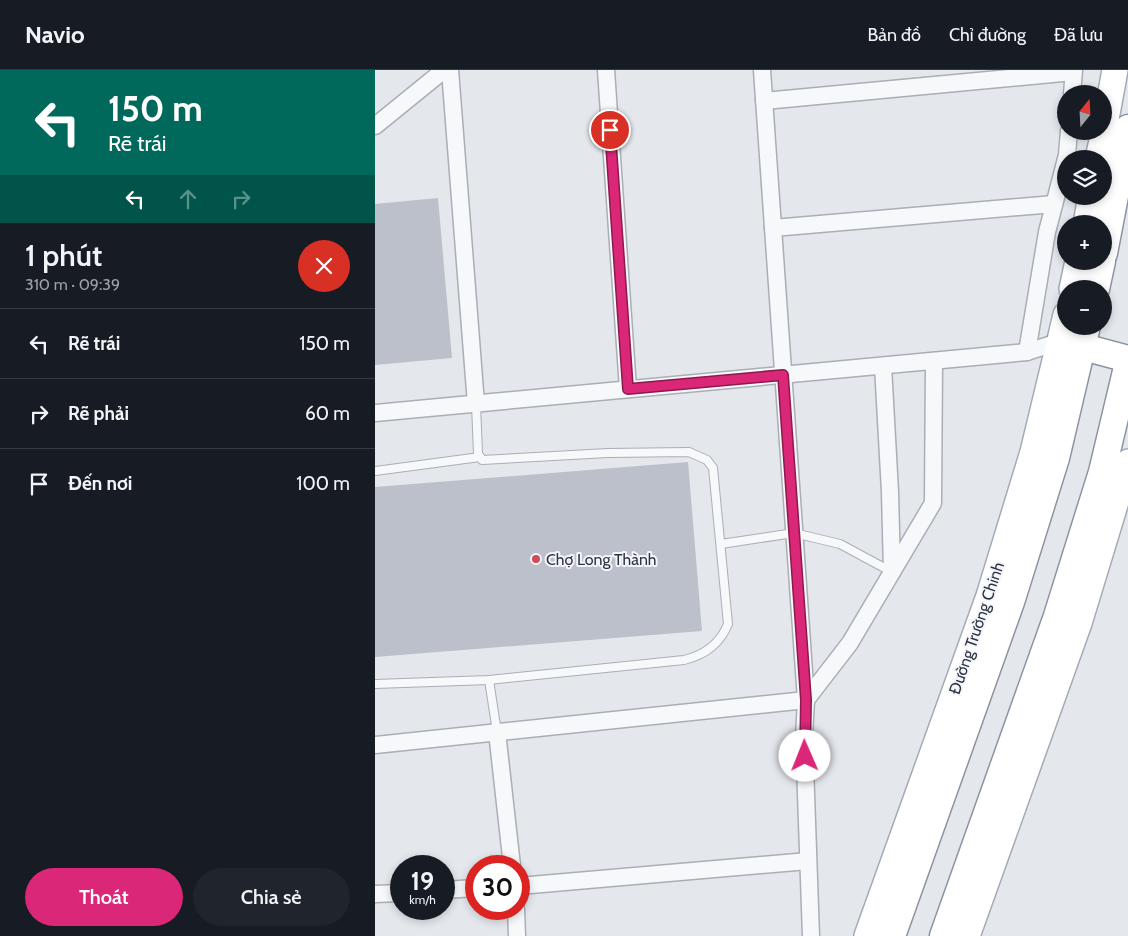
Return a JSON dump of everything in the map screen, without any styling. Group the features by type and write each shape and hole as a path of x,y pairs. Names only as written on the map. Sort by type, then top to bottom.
{"highway":[{"path":"1111,215 1128,128"},
{"path":"1077,338 1128,358"},
{"name":"Đường Trường Chinh","path":"892,936 1011,602 1056,458 1077,338"},
{"path":"943,936 1057,616 1102,472 1128,363"}],"main road":[{"path":"1112,85 1115,70"},
{"name":"Đường Trường Chinh","path":"867,936 989,596 1033,452 1077,338"},
{"path":"967,936 1079,623 1128,462"}],"street":[{"path":"375,126 444,70"},
{"path":"450,70 476,404"},
{"path":"606,70 628,389"},
{"path":"762,70 806,700 804,737 811,936"},
{"path":"764,101 1074,71 1073,85"},
{"path":"1027,352 1047,232 1067,155 1068,140"},
{"path":"773,228 1054,204"},
{"path":"375,413 1027,352 1077,338"},
{"path":"375,746 806,700 850,643 933,503 934,361"},
{"path":"883,366 892,572"},
{"path":"497,732 511,855"},
{"path":"530,885 808,861"},
{"path":"375,894 390,893"},
{"path":"516,920 517,936"}],"lane":[{"path":"476,404 478,454 480,458"},
{"path":"375,470 480,458 482,460 626,452 689,452 698,455 707,460 713,468 729,624 723,637 698,656 684,660 489,680 375,684"},
{"path":"721,544 794,533 840,544 892,572"},
{"path":"489,680 497,732"}],"building":[{"path":"438,198 452,358 375,365 375,204"},
{"name":"Chợ Long Thành","path":"688,462 702,631 375,657 375,487"}],"place":[{"name":"Chợ Long Thành","path":"536,559"}],"route":[{"path":"610,130 628,389 783,375 806,700 805,756"}]}
